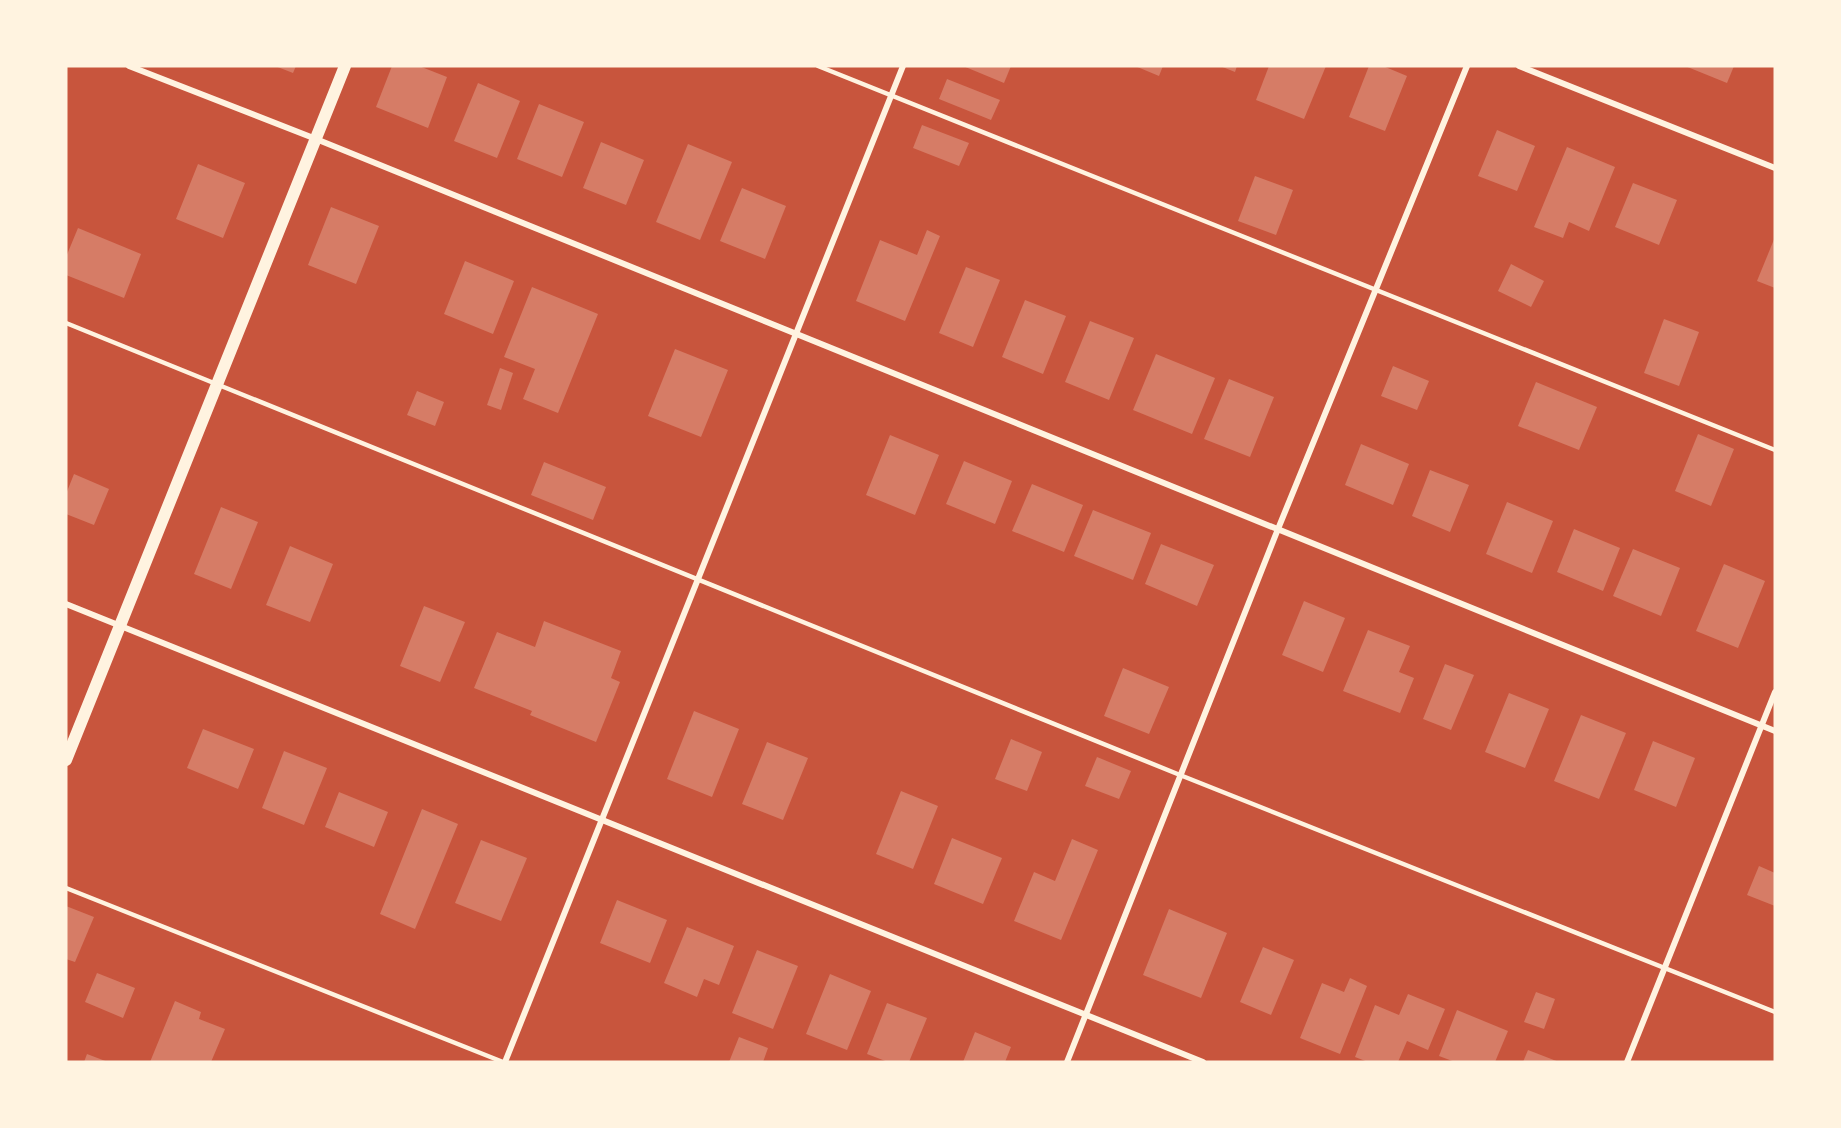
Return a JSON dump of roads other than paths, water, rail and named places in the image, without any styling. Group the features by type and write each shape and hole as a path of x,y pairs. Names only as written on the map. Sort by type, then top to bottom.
{"main road":[{"path":"66,760 216,382 345,66"}],"street":[{"path":"129,66 316,139 1775,731"},
{"path":"504,1062 603,820 903,66"},
{"path":"1066,1062 1278,529 1467,66"},
{"path":"1520,66 1775,168"},
{"path":"66,604 1203,1062"},
{"path":"1627,1062 1775,692"}],"lane":[{"path":"818,66 1775,450"},
{"path":"66,323 216,382 698,581 1775,1012"},
{"path":"66,888 504,1062"}]}
